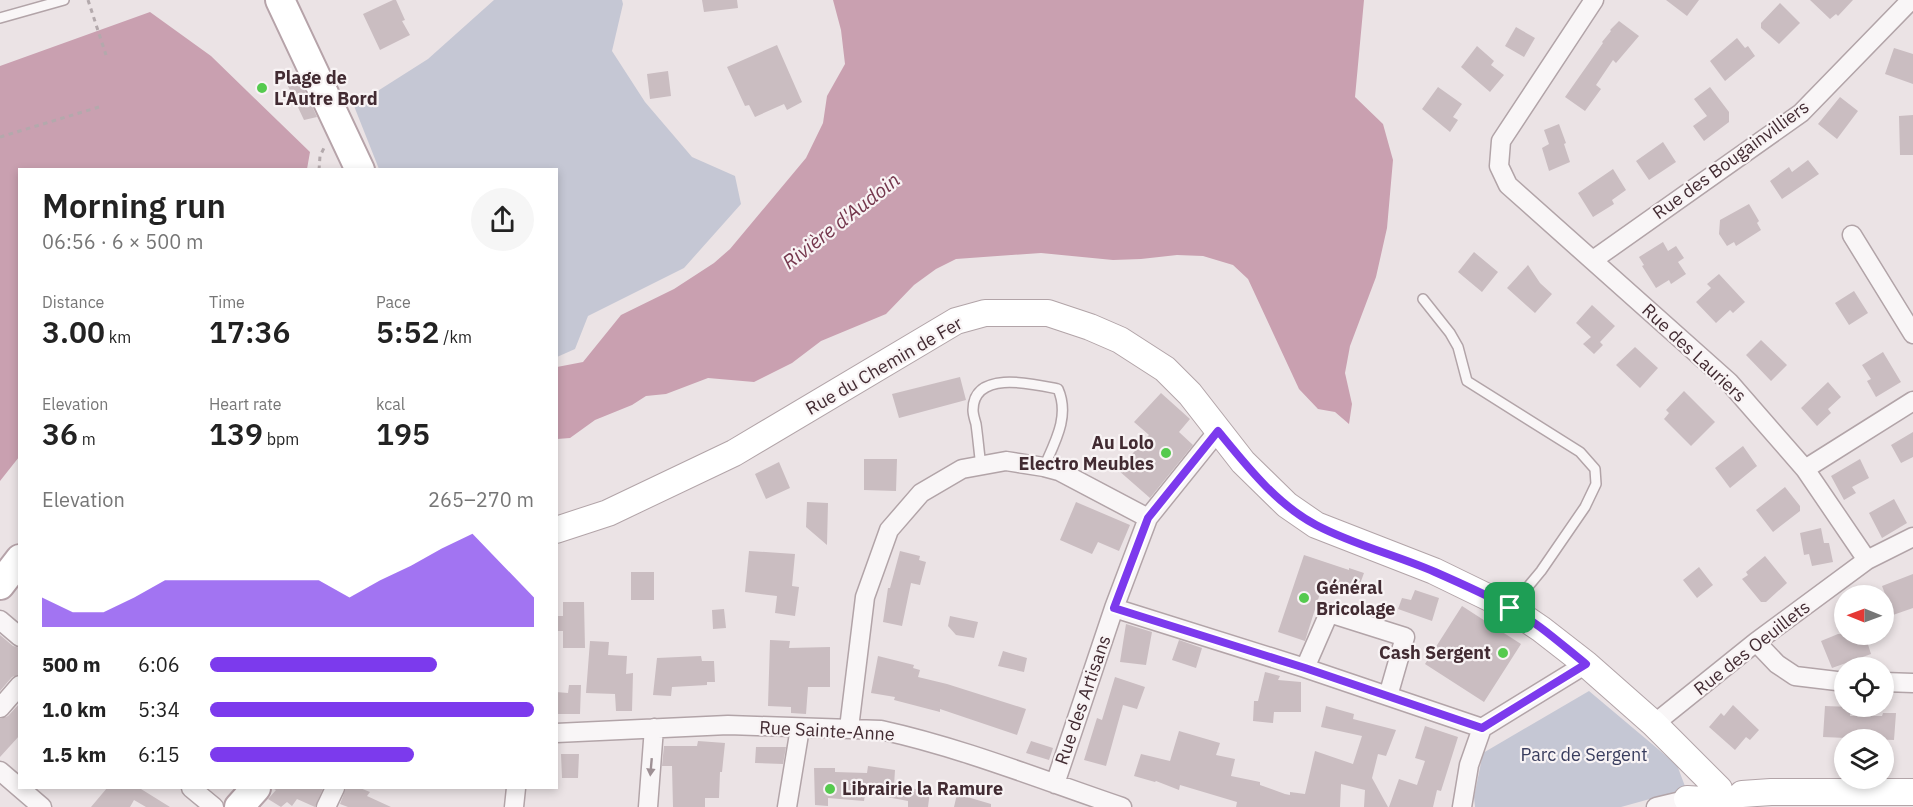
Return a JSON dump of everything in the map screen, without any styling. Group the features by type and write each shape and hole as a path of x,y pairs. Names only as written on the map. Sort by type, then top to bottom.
{"main road":[{"path":"279,5 359,168"},
{"name":"Rue du Chemin de Fer","path":"558,529 608,513 734,453 956,321 985,313 1048,313 1120,340 1165,369 1190,394 1243,462 1287,505 1316,525 1434,571 1510,608 1541,628 1654,724 1730,797"},
{"path":"0,585 18,562"},
{"path":"239,807 255,789"},
{"path":"1687,799 1771,792 1913,792"}],"street":[{"name":"Rue des Lauriers","path":"1594,0 1501,141 1499,166 1508,185 1729,382 1805,469 1867,560"},
{"name":"Rue des Bougainvilliers","path":"1593,260 1801,113 1911,0"},
{"path":"1852,235 1913,334"},
{"path":"1805,469 1913,401"},
{"name":"Rue des Artisans","path":"1055,784 1114,608 1148,518 1218,431"},
{"path":"849,728 865,597 889,530 921,493 962,469 1006,461 1059,471 1148,518"},
{"name":"Rue des Oeuillets","path":"1654,724 1756,642 1867,560 1913,537"},
{"path":"1114,608 1305,668 1482,728"},
{"path":"1305,668 1329,613 1404,638 1388,696"},
{"path":"0,620 18,636"},
{"path":"1756,642 1777,664 1795,676 1834,681"},
{"path":"1462,807 1461,801 1469,765 1482,728 1586,664"},
{"path":"1894,682 1913,683"},
{"path":"0,708 18,687"},
{"name":"Rue Sainte-Anne","path":"558,733 728,725 881,730 1006,766 1122,807"},
{"path":"648,807 654,728"},
{"path":"787,807 800,728"},
{"path":"0,771 18,786"},
{"path":"21,789 42,807"},
{"path":"192,789 214,807"},
{"path":"326,807 335,789"},
{"path":"514,807 516,789"},
{"path":"1656,807 1687,799"}],"lane":[{"path":"0,18 64,0"},
{"path":"1423,299 1458,347 1467,381 1580,452 1595,469 1596,484 1585,507 1541,571 1510,608"},
{"path":"981,466 973,411 975,398 981,388 997,383 1033,384 1058,389 1064,401 1064,416 1044,467"}],"path":[{"path":"88,0 106,55"},
{"path":"0,137 99,107"}],"green space":[{"path":"494,0 622,0 612,51 645,102 692,157 735,176 741,204 684,268 588,316 575,349 558,357 558,168 379,168 354,106 428,59"},
{"name":"Parc de Sergent","path":"1589,691 1677,765 1686,789 1621,807 1475,807 1474,797 1483,753"}],"water":[{"name":"Rivière d'Audoin","path":"833,0 1364,0 1355,97 1383,124 1393,160 1387,228 1376,277 1350,346 1345,373 1352,404 1349,424 1335,412 1318,409 1299,389 1248,279 1233,265 1203,256 1177,255 1113,260 1041,253 956,259 936,269 914,285 886,314 821,341 792,363 754,382 708,378 666,394 646,396 632,405 595,420 570,438 558,439 558,367 583,362 621,315 674,289 714,263 730,249 806,158 823,123 827,96 845,64 841,30"},
{"path":"150,12 211,56 310,152 307,168 18,168 18,458 0,481 0,66"}],"building":[{"path":"396,0 405,20 402,21 410,35 380,50 363,14"},
{"path":"702,0 737,0 738,8 704,12"},
{"path":"1666,0 1699,0 1687,16"},
{"path":"1810,0 1853,0 1838,16 1836,14 1830,19"},
{"path":"1780,3 1800,23 1779,44 1761,28 1761,23"},
{"path":"1619,21 1639,36 1616,63 1613,60 1596,85 1601,89 1585,111 1565,97 1610,30"},
{"path":"1516,27 1535,38 1524,57 1505,46"},
{"path":"1737,38 1745,48 1748,46 1755,56 1725,81 1710,61"},
{"path":"777,45 802,102 787,110 784,104 755,117 749,105 745,106 727,67"},
{"path":"1477,46 1494,61 1491,65 1504,75 1490,92 1461,67"},
{"path":"1894,48 1913,54 1913,84 1885,74"},
{"path":"668,71 671,96 650,99 647,74"},
{"path":"299,78 317,117 304,120 287,84"},
{"path":"1438,87 1462,104 1453,117 1458,120 1450,132 1422,109"},
{"path":"1710,87 1729,112 1729,122 1704,141 1693,126 1707,116 1694,99"},
{"path":"1840,97 1858,111 1837,139 1818,124"},
{"path":"1913,115 1913,155 1900,155 1899,116"},
{"path":"1559,124 1570,162 1549,171 1542,148 1549,144 1544,130"},
{"path":"1663,142 1676,162 1649,180 1636,161"},
{"path":"1808,160 1819,174 1782,199 1770,181 1789,167 1792,172"},
{"path":"1613,169 1626,190 1612,200 1614,204 1593,217 1578,193"},
{"path":"1749,204 1759,221 1757,223 1761,230 1736,246 1734,242 1727,246 1719,234 1720,220"},
{"path":"1663,242 1668,251 1676,246 1684,258 1678,262 1686,274 1671,284 1669,280 1656,288 1639,257"},
{"path":"1474,252 1498,272 1482,292 1458,272"},
{"path":"1528,265 1540,283 1552,294 1535,313 1507,288"},
{"path":"1719,274 1745,302 1733,313 1730,310 1716,323 1696,302 1711,288 1707,284"},
{"path":"1854,291 1868,313 1849,325 1835,303"},
{"path":"1592,305 1615,326 1600,342 1603,345 1594,354 1583,344 1591,337 1576,323"},
{"path":"1761,340 1787,365 1771,381 1746,355"},
{"path":"1635,347 1658,368 1640,388 1616,365"},
{"path":"1883,352 1901,382 1876,397 1867,381 1871,379 1862,365"},
{"path":"960,377 966,400 899,418 892,394"},
{"path":"1828,382 1841,397 1828,409 1831,413 1817,426 1801,408"},
{"path":"1684,391 1715,422 1691,446 1664,419 1669,413 1666,410"},
{"path":"1161,393 1190,419 1179,432 1193,445 1150,498 1118,470 1149,435 1134,422"},
{"path":"1913,432 1913,457 1901,463 1891,445"},
{"path":"1743,446 1757,466 1730,488 1715,468"},
{"path":"864,459 897,459 896,491 864,490"},
{"path":"1860,459 1869,478 1852,487 1856,493 1844,500 1831,476"},
{"path":"779,462 790,488 766,499 755,474"},
{"path":"1785,487 1800,506 1800,511 1773,532 1756,510"},
{"path":"1894,499 1907,523 1882,538 1869,513"},
{"path":"807,502 828,503 827,545 806,527"},
{"path":"1076,502 1130,525 1119,551 1098,542 1092,554 1060,540"},
{"path":"1821,528 1824,543 1829,543 1833,562 1812,566 1809,554 1804,555 1800,533"},
{"path":"749,551 795,554 792,586 799,587 795,616 775,613 777,596 745,592"},
{"path":"900,551 920,556 919,560 926,562 920,585 911,583 902,626 883,622 888,588 890,588"},
{"name":"Général Bricolage","path":"1304,555 1364,573 1356,595 1323,584 1305,641 1278,632"},
{"path":"1765,556 1787,583 1766,602 1761,602 1742,579 1748,575 1746,572"},
{"path":"1699,567 1713,585 1697,598 1683,580"},
{"path":"631,572 654,572 654,600 631,600"},
{"path":"1913,574 1913,608 1894,615 1894,585 1885,585"},
{"path":"1415,590 1439,598 1432,621 1398,609 1402,598 1411,600"},
{"path":"563,602 584,602 585,648 563,648 563,631 558,631 558,616 563,616"},
{"path":"1462,606 1521,644 1484,702 1425,664"},
{"path":"724,609 726,628 713,629 712,610"},
{"path":"950,616 978,622 974,638 956,635 948,626"},
{"path":"1126,624 1152,632 1146,665 1120,662"},
{"path":"0,635 18,647 18,675 12,677 0,691"},
{"path":"1834,636 1834,645 1868,645 1871,654 1863,657 1834,657 1834,667 1832,668 1821,641"},
{"path":"770,640 790,641 789,648 830,647 830,687 808,687 806,714 791,713 791,707 768,706"},
{"path":"1179,640 1202,648 1196,668 1172,660"},
{"path":"590,641 609,642 608,655 627,656 626,674 633,673 632,711 616,711 615,694 586,693"},
{"path":"1003,651 1027,658 1024,672 998,666"},
{"path":"701,656 702,661 714,661 715,682 707,682 707,685 672,687 671,696 653,695 657,658"},
{"path":"878,656 914,665 913,668 920,670 918,677 1026,709 1017,735 940,709 940,712 894,700 895,697 871,693"},
{"path":"1265,672 1280,676 1278,680 1301,682 1301,712 1274,712 1273,723 1253,721 1254,701 1258,701"},
{"path":"1115,677 1145,687 1137,709 1123,705 1106,766 1084,760 1097,718 1102,720"},
{"path":"569,685 581,685 580,714 558,714 558,692 568,693"},
{"path":"18,705 18,737 0,757 0,719 8,716"},
{"path":"1733,705 1759,730 1750,740 1746,737 1735,750 1709,727 1721,713 1724,716"},
{"path":"1326,706 1354,714 1353,719 1396,730 1386,756 1378,754 1372,778 1388,807 1364,807 1365,790 1341,784 1340,807 1236,807 1237,802 1180,785 1179,790 1134,776 1141,754 1170,761 1179,731 1220,743 1216,755 1235,759 1231,776 1260,782 1260,785 1285,794 1290,795 1290,792 1305,794 1315,751 1353,764 1362,736 1321,727"},
{"path":"1825,706 1834,706 1834,717 1894,717 1896,713 1894,740 1894,729 1834,729 1834,737 1823,737"},
{"path":"1425,726 1458,737 1441,791 1437,790 1433,807 1389,807 1399,779 1417,785 1425,761 1415,758"},
{"path":"698,741 725,743 722,772 720,772 719,798 705,798 705,807 673,807 672,766 662,766 664,746 697,746"},
{"path":"1031,741 1053,748 1049,760 1026,753"},
{"path":"756,747 786,747 783,764 755,763"},
{"path":"561,754 579,754 578,778 562,778"},
{"path":"868,766 895,770 894,786 930,791 928,807 908,807 908,801 876,795 865,795 864,801 828,798 828,806 815,805 814,768 835,768 835,772 867,773"},
{"path":"106,789 141,789 170,807 146,807 134,800 130,807 91,807"},
{"path":"274,789 323,789 315,807 297,799 292,806 287,802 281,807 268,799 276,790"},
{"path":"346,789 362,789 370,792 367,796 391,807 348,807 340,804"},
{"path":"957,794 991,804 991,807 954,807"}],"place":[{"name":"Plage de L'Autre Bord","path":"262,88"},
{"name":"Au Lolo Electro Meubles","path":"1166,453"},
{"name":"Général Bricolage","path":"1304,598"},
{"name":"Cash Sergent","path":"1503,653"},
{"name":"Librairie la Ramure","path":"830,789"}],"route":[{"path":"1218,431 1243,462 1266,485 1287,505 1316,525 1434,571 1510,608 1541,628 1586,664 1482,728 1305,668 1114,608 1148,518 1218,431"}]}
